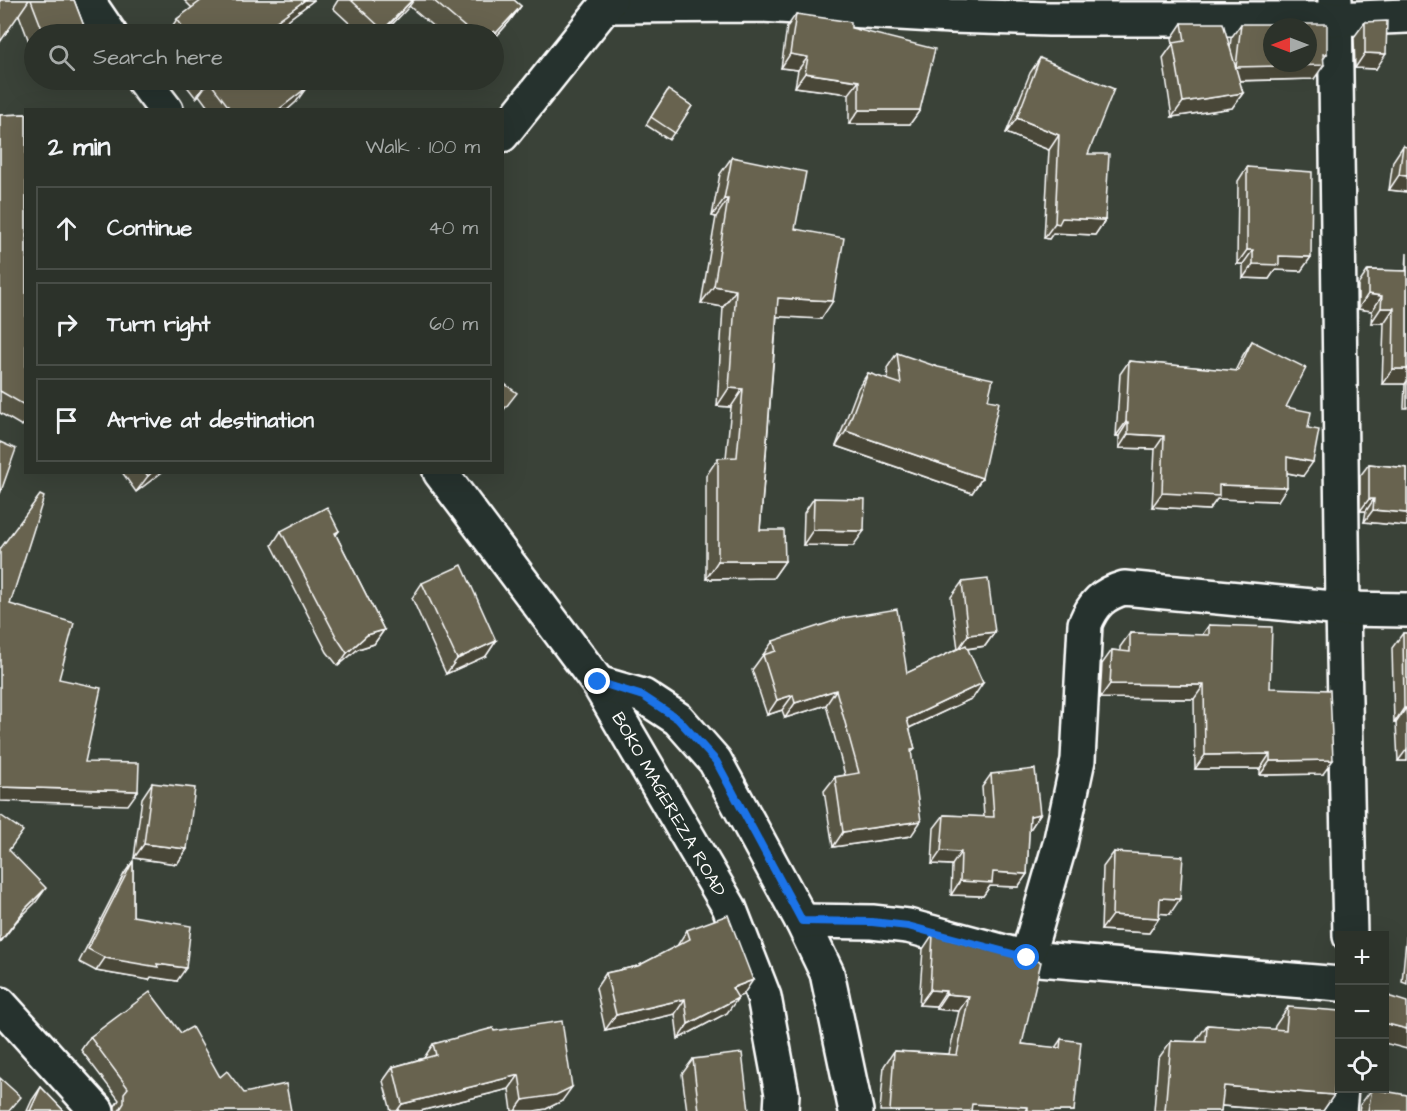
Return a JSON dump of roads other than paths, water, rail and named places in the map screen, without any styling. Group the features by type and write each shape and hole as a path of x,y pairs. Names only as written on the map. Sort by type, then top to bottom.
{"street":[{"path":"87,0 103,24"},
{"path":"504,132 607,3 762,5 1049,19 1335,9 1407,16"},
{"path":"1335,9 1350,931"},
{"path":"151,90 165,108"},
{"name":"BOKO MAGEREZA ROAD","path":"442,474 598,682 729,907 764,996 782,1094 781,1111"},
{"path":"1027,958 1060,844 1076,771 1085,624 1090,611 1099,600 1110,592 1124,588 1343,609 1407,610"},
{"path":"598,682 643,696 678,719 716,761 802,921 827,973 856,1111"},
{"path":"802,921 872,922 908,926 1027,958 1335,984"},
{"path":"0,1004 97,1111"},
{"path":"1339,1111 1341,1093"}]}
